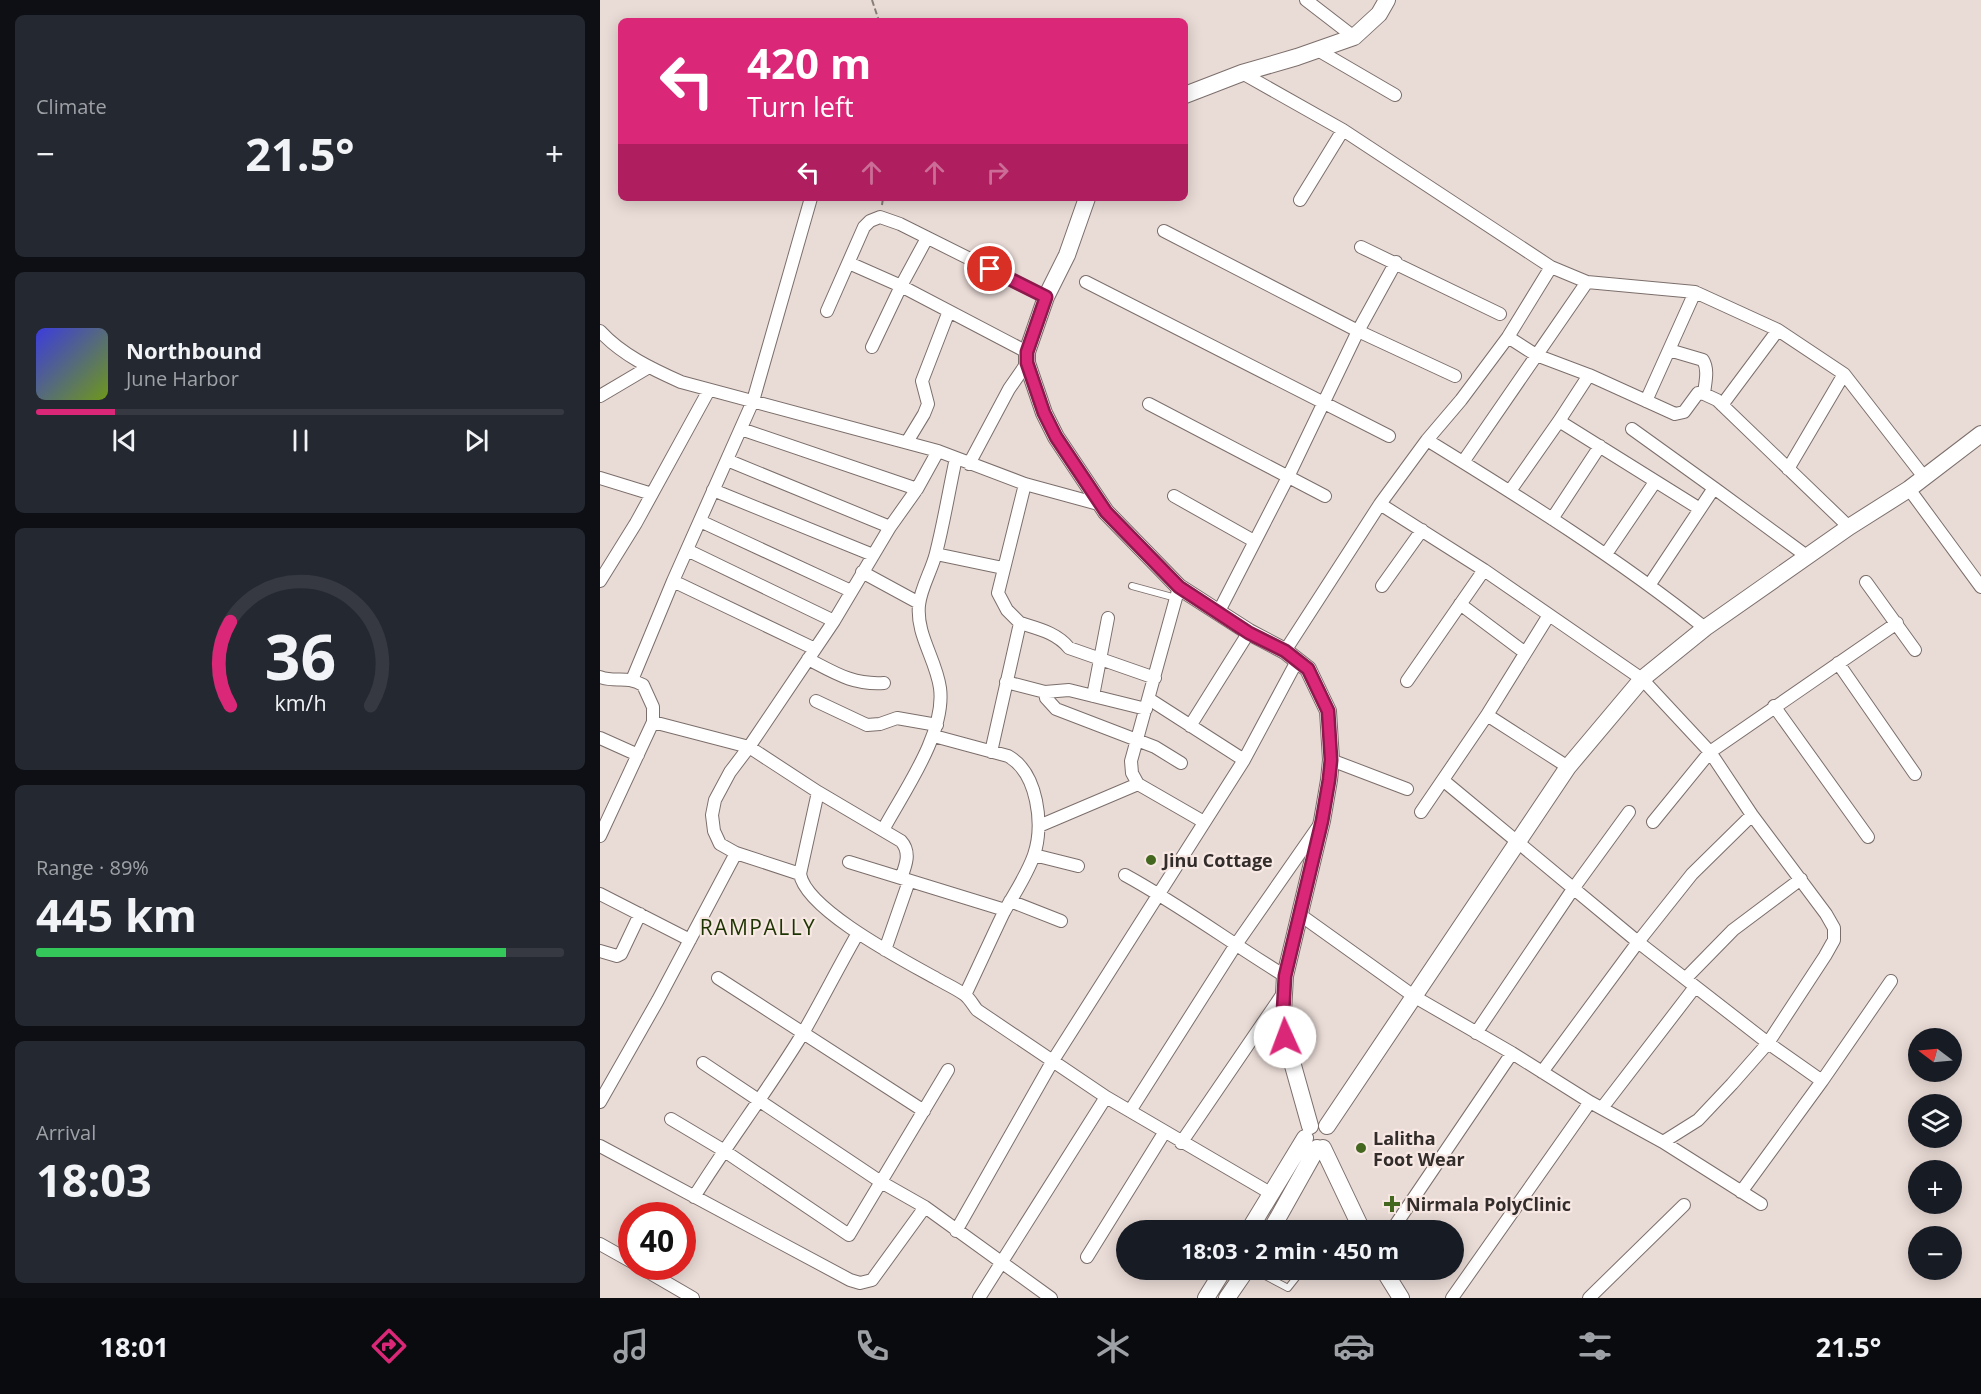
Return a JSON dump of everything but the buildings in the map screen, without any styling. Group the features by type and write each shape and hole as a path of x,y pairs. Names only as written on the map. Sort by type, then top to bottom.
{"main road":[{"path":"1188,94 1242,73 1354,37 1379,14 1388,0"},
{"path":"1086,201 1067,255 1046,297 1027,358 1044,413 1056,437 1106,512 1177,592 1218,613 1291,656 1308,669 1328,711 1331,760 1322,821 1299,914 1285,984 1285,1037 1317,1137 1357,1220"},
{"path":"1255,1220 1272,1194 1317,1137 1414,997 1568,767 1642,679 1706,628 1850,527 1909,489 1981,434"},
{"path":"1276,1220 1317,1137"},
{"path":"1206,1298 1217,1280"},
{"path":"1227,1298 1239,1280"},
{"path":"1390,1280 1401,1298"}],"street":[{"path":"1306,0 1354,37"},
{"path":"1316,50 1395,95"},
{"path":"1242,73 1343,130 1551,267 1587,282 1695,292 1778,330 1844,374 1924,477"},
{"path":"1299,200 1343,130"},
{"path":"632,680 753,401 810,201"},
{"path":"827,311 864,227 880,217 900,224 1046,297"},
{"path":"1164,231 1358,331 1455,376"},
{"path":"872,347 927,238"},
{"path":"1361,246 1500,314"},
{"path":"1218,613 1288,477 1358,331 1396,262"},
{"path":"849,263 949,310 1027,358 969,464"},
{"path":"956,1231 1052,1062 1244,760 1291,656 1380,504 1508,337 1551,267"},
{"path":"1086,282 1389,436"},
{"path":"1463,462 1587,282"},
{"path":"1647,401 1695,292"},
{"path":"907,442 928,404 922,381 949,310"},
{"path":"1722,405 1778,330"},
{"path":"600,331 610,342 649,367 681,382 938,451 1025,484 1101,505"},
{"path":"1508,337 1536,355 1589,375 1665,411 1679,414 1684,412 1698,393 1704,393 1722,405 1850,527"},
{"path":"1669,350 1703,360 1706,374 1704,393"},
{"path":"600,396 649,367"},
{"path":"1788,469 1844,374"},
{"path":"1510,491 1589,375"},
{"path":"600,581 652,494 709,390"},
{"path":"1149,404 1325,496"},
{"path":"1559,421 1700,510"},
{"path":"741,429 917,489"},
{"path":"1632,429 1808,557"},
{"path":"1427,440 1606,554 1650,584 1706,628"},
{"path":"1552,519 1600,446"},
{"path":"800,874 735,853 720,844 714,831 712,815 715,800 724,782 834,621 890,527 917,489 938,451"},
{"path":"883,830 936,730 941,709 936,670 919,626 919,603 936,554 956,459"},
{"path":"727,460 890,527"},
{"path":"600,478 652,494"},
{"path":"1606,554 1655,482"},
{"path":"1025,484 998,593 1006,610 1020,622 1062,639 1069,648 1155,678"},
{"path":"1650,584 1714,488"},
{"path":"1909,489 1981,587"},
{"path":"713,490 873,555"},
{"path":"1174,496 1254,541"},
{"path":"1380,504 1484,570 1642,679 1710,752 1752,815 1801,879 1834,928 1834,940 1768,1043 1698,1120 1663,1142"},
{"path":"700,521 851,591"},
{"path":"1382,586 1422,530"},
{"path":"687,550 834,621"},
{"path":"936,554 1003,568"},
{"path":"1407,681 1484,570"},
{"path":"862,572 919,603"},
{"path":"673,581 812,654 848,680 870,684 884,683"},
{"path":"1866,582 1916,650"},
{"path":"1177,592 1148,704 1136,739 1131,761 1132,773 1138,784 1204,822"},
{"path":"1460,604 1524,652"},
{"path":"1421,812 1487,715 1549,615"},
{"path":"1093,696 1108,618"},
{"path":"991,752 1020,622"},
{"path":"1653,822 1710,752 1897,623"},
{"path":"1190,726 1249,633"},
{"path":"1838,663 1916,774"},
{"path":"600,677 610,681 627,679 643,685 654,712 653,722 600,836"},
{"path":"1006,682 1045,692 1069,690 1148,704 1190,726 1244,760"},
{"path":"1045,692 1046,698 1056,710 1155,747 1181,763"},
{"path":"816,701 867,725 880,724 897,718 936,730 991,752 1008,756 1018,762 1026,775 1038,808 1039,825 1034,855 965,995"},
{"path":"1774,706 1868,837"},
{"path":"1487,715 1568,767"},
{"path":"653,722 749,747 818,792 901,841 906,847 907,856 905,880 885,950"},
{"path":"600,738 638,755"},
{"path":"1331,760 1407,789"},
{"path":"1444,781 1638,942 1768,1043 1822,1081"},
{"path":"1039,825 1138,784"},
{"path":"818,792 800,874 801,881 813,896 858,933 965,995 977,1010 1052,1062 1164,1133 1272,1194"},
{"path":"1476,1033 1574,888 1629,812"},
{"path":"1542,1072 1638,942 1692,874 1752,815"},
{"path":"1130,1111 1235,946 1322,821"},
{"path":"600,1102 658,1000 735,853"},
{"path":"1034,855 1078,866"},
{"path":"849,862 905,880 1061,921"},
{"path":"1125,875 1160,894 1285,984 1181,1143"},
{"path":"1602,1108 1690,983 1733,930 1801,879"},
{"path":"600,894 690,940"},
{"path":"600,951 617,956 621,954 640,914"},
{"path":"1299,914 1414,997 1512,1053 1590,1102 1663,1142 1761,1204"},
{"path":"694,1197 723,1150 760,1101 803,1033 858,933"},
{"path":"718,978 924,1111"},
{"path":"1741,1192 1891,981"},
{"path":"1399,1220 1512,1053"},
{"path":"703,1063 881,1182 925,1207 1051,1298"},
{"path":"671,1119 723,1150 849,1235 948,1070"},
{"path":"979,1298 1106,1097"},
{"path":"1452,1298 1590,1102"},
{"path":"1087,1257 1164,1133"},
{"path":"600,1146 850,1280 860,1283 872,1280 925,1207"},
{"path":"1589,1298 1684,1205"},
{"path":"602,1250 618,1256"},
{"path":"662,1280 693,1298"}],"lane":[{"path":"1132,586 1177,592"},
{"path":"1273,1280 1288,1288 1295,1280"}],"path":[{"path":"872,0 878,18"}],"place":[{"name":"Jinu Cottage","path":"1151,860"},
{"name":"Lalitha Foot Wear","path":"1361,1148"},
{"name":"Nirmala PolyClinic","path":"1392,1204"}],"district":[{"name":"RAMPALLY","path":"758,927"}],"route":[{"path":"990,269 1046,297 1027,352 1027,363 1032,381 1056,437 1106,512 1179,587 1249,633 1285,651 1308,669 1323,697 1331,729 1329,780 1322,821 1285,976 1283,1012 1285,1037"}]}
